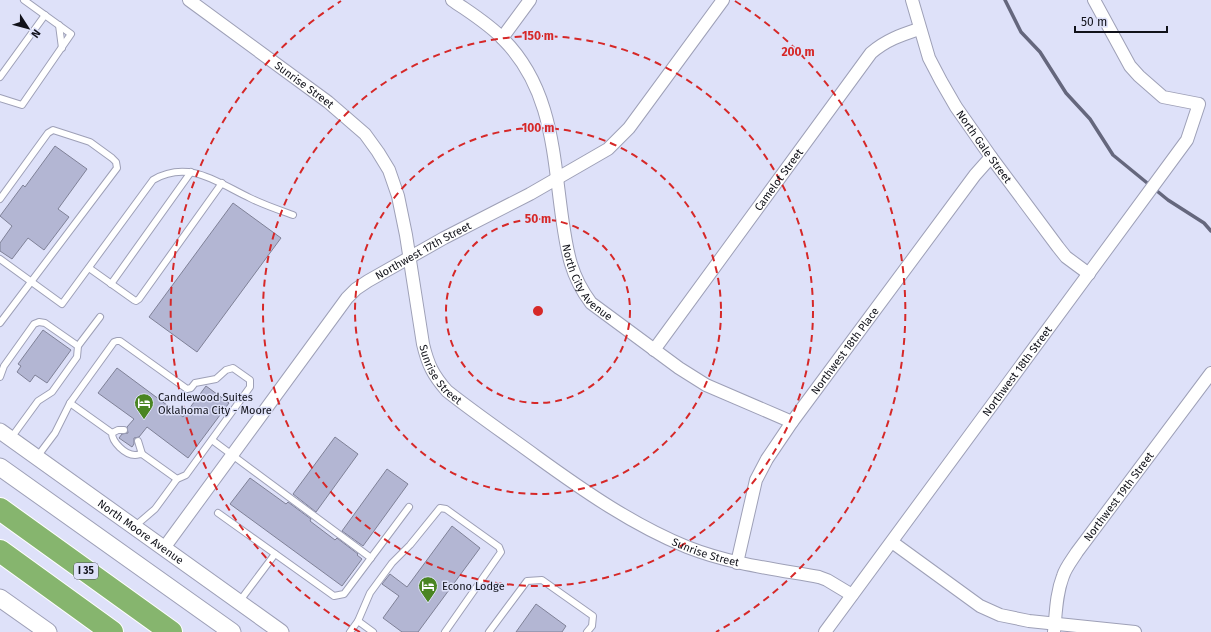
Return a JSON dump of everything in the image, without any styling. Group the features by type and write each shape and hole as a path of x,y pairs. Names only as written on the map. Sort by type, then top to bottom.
{"highway":[{"name":"I 35","path":"0,510 171,632"},
{"path":"0,551 112,632"}],"main road":[{"path":"0,467 232,632"},
{"path":"0,598 48,632"}],"street":[{"name":"Sunrise Street","path":"189,0 328,102 365,134 378,152 389,170 398,196 410,258 418,317 426,358 436,378 447,391 568,480 650,531 688,547 737,563 819,577 852,595"},
{"name":"North City Avenue","path":"452,0 502,38 519,57 537,89 545,111 551,137 567,248 572,271 581,291 590,303 679,368 706,385 792,422"},
{"path":"502,38 530,0"},
{"name":"Northwest 17th Street","path":"164,548 347,298 356,289 368,281 595,158 616,143 629,128 723,0"},
{"name":"North Gale Street","path":"912,0 919,29 929,58 956,107 991,157 1066,257 1089,274"},
{"name":"Northwest 18th Street","path":"825,632 1187,140 1199,104 1163,97 1139,76 1130,66 1094,0"},
{"name":"Camelot Street","path":"654,350 871,53 880,45 889,40 919,29"},
{"name":"Northwest 18th Place","path":"737,563 756,480 767,459 792,422 975,175 991,157"},
{"name":"Northwest 19th Street","path":"1055,628 1059,588 1063,576 1077,552 1211,373"},
{"name":"North Moore Avenue","path":"5,435 281,632"},
{"path":"892,542 989,611 1055,628 1135,632"}],"lane":[{"path":"0,98 22,105 71,34 24,0"},
{"path":"0,77 45,15"},
{"path":"59,25 62,48"},
{"path":"0,198 48,133 53,130 90,142 116,162 117,168 0,324"},
{"path":"0,259 62,304 153,180 163,175 177,172 191,172 210,178 251,199 293,215"},
{"path":"111,284 191,172"},
{"path":"89,268 136,301 139,299 222,184"},
{"path":"5,435 38,401 52,392 77,357 78,346 100,317"},
{"path":"0,377 4,366 34,324 40,322 44,323 78,346"},
{"path":"37,457 55,433 70,403 114,342 120,341 187,389 191,388 195,383 216,379 226,370 233,368 250,380 250,387 186,475 178,479 155,509 134,527"},
{"path":"70,403 112,433 112,438 116,444 128,453 135,455 142,454"},
{"path":"112,433 118,430 124,430"},
{"path":"212,440 371,558"},
{"path":"138,441 142,454 178,479"},
{"path":"218,513 334,596 344,594 409,507"},
{"path":"350,632 358,621 370,593 392,563 410,545 440,508 443,508 499,547 501,552 445,632"},
{"path":"239,602 275,554"},
{"path":"489,632 527,581 542,580 593,616 592,626 587,632"},
{"path":"358,621 373,632"}],"building":[{"path":"55,146 87,169 58,209 69,217 44,250 28,238 12,259 0,251 0,243 12,226 0,216 23,185 25,187"},
{"path":"233,203 281,238 197,352 149,317"},
{"path":"43,330 71,350 47,383 35,375 30,382 17,372 21,366 18,364"},
{"path":"117,368 183,417 206,386 229,403 188,458 147,427 139,437 134,438 134,444 132,447 119,438 122,434 128,433 127,427 134,419 98,393"},
{"path":"335,437 358,454 316,512 293,494"},
{"path":"387,469 408,484 363,546 342,531"},
{"path":"250,478 286,504 288,502 311,519 310,521 335,540 337,538 358,554 357,555 362,559 342,586 230,504"},
{"path":"452,526 480,548 418,632 402,632 383,618 399,596 382,584 390,574 407,587"},
{"path":"536,604 566,626 562,632 516,632"}],"waterway":[{"path":"1005,0 1021,32 1040,52 1066,93 1090,119 1113,155 1168,200 1204,223 1211,231"}],"place":[{"name":"Candlewood Suites Oklahoma City - Moore","path":"144,420"},
{"name":"Econo Lodge","path":"428,603"}]}
